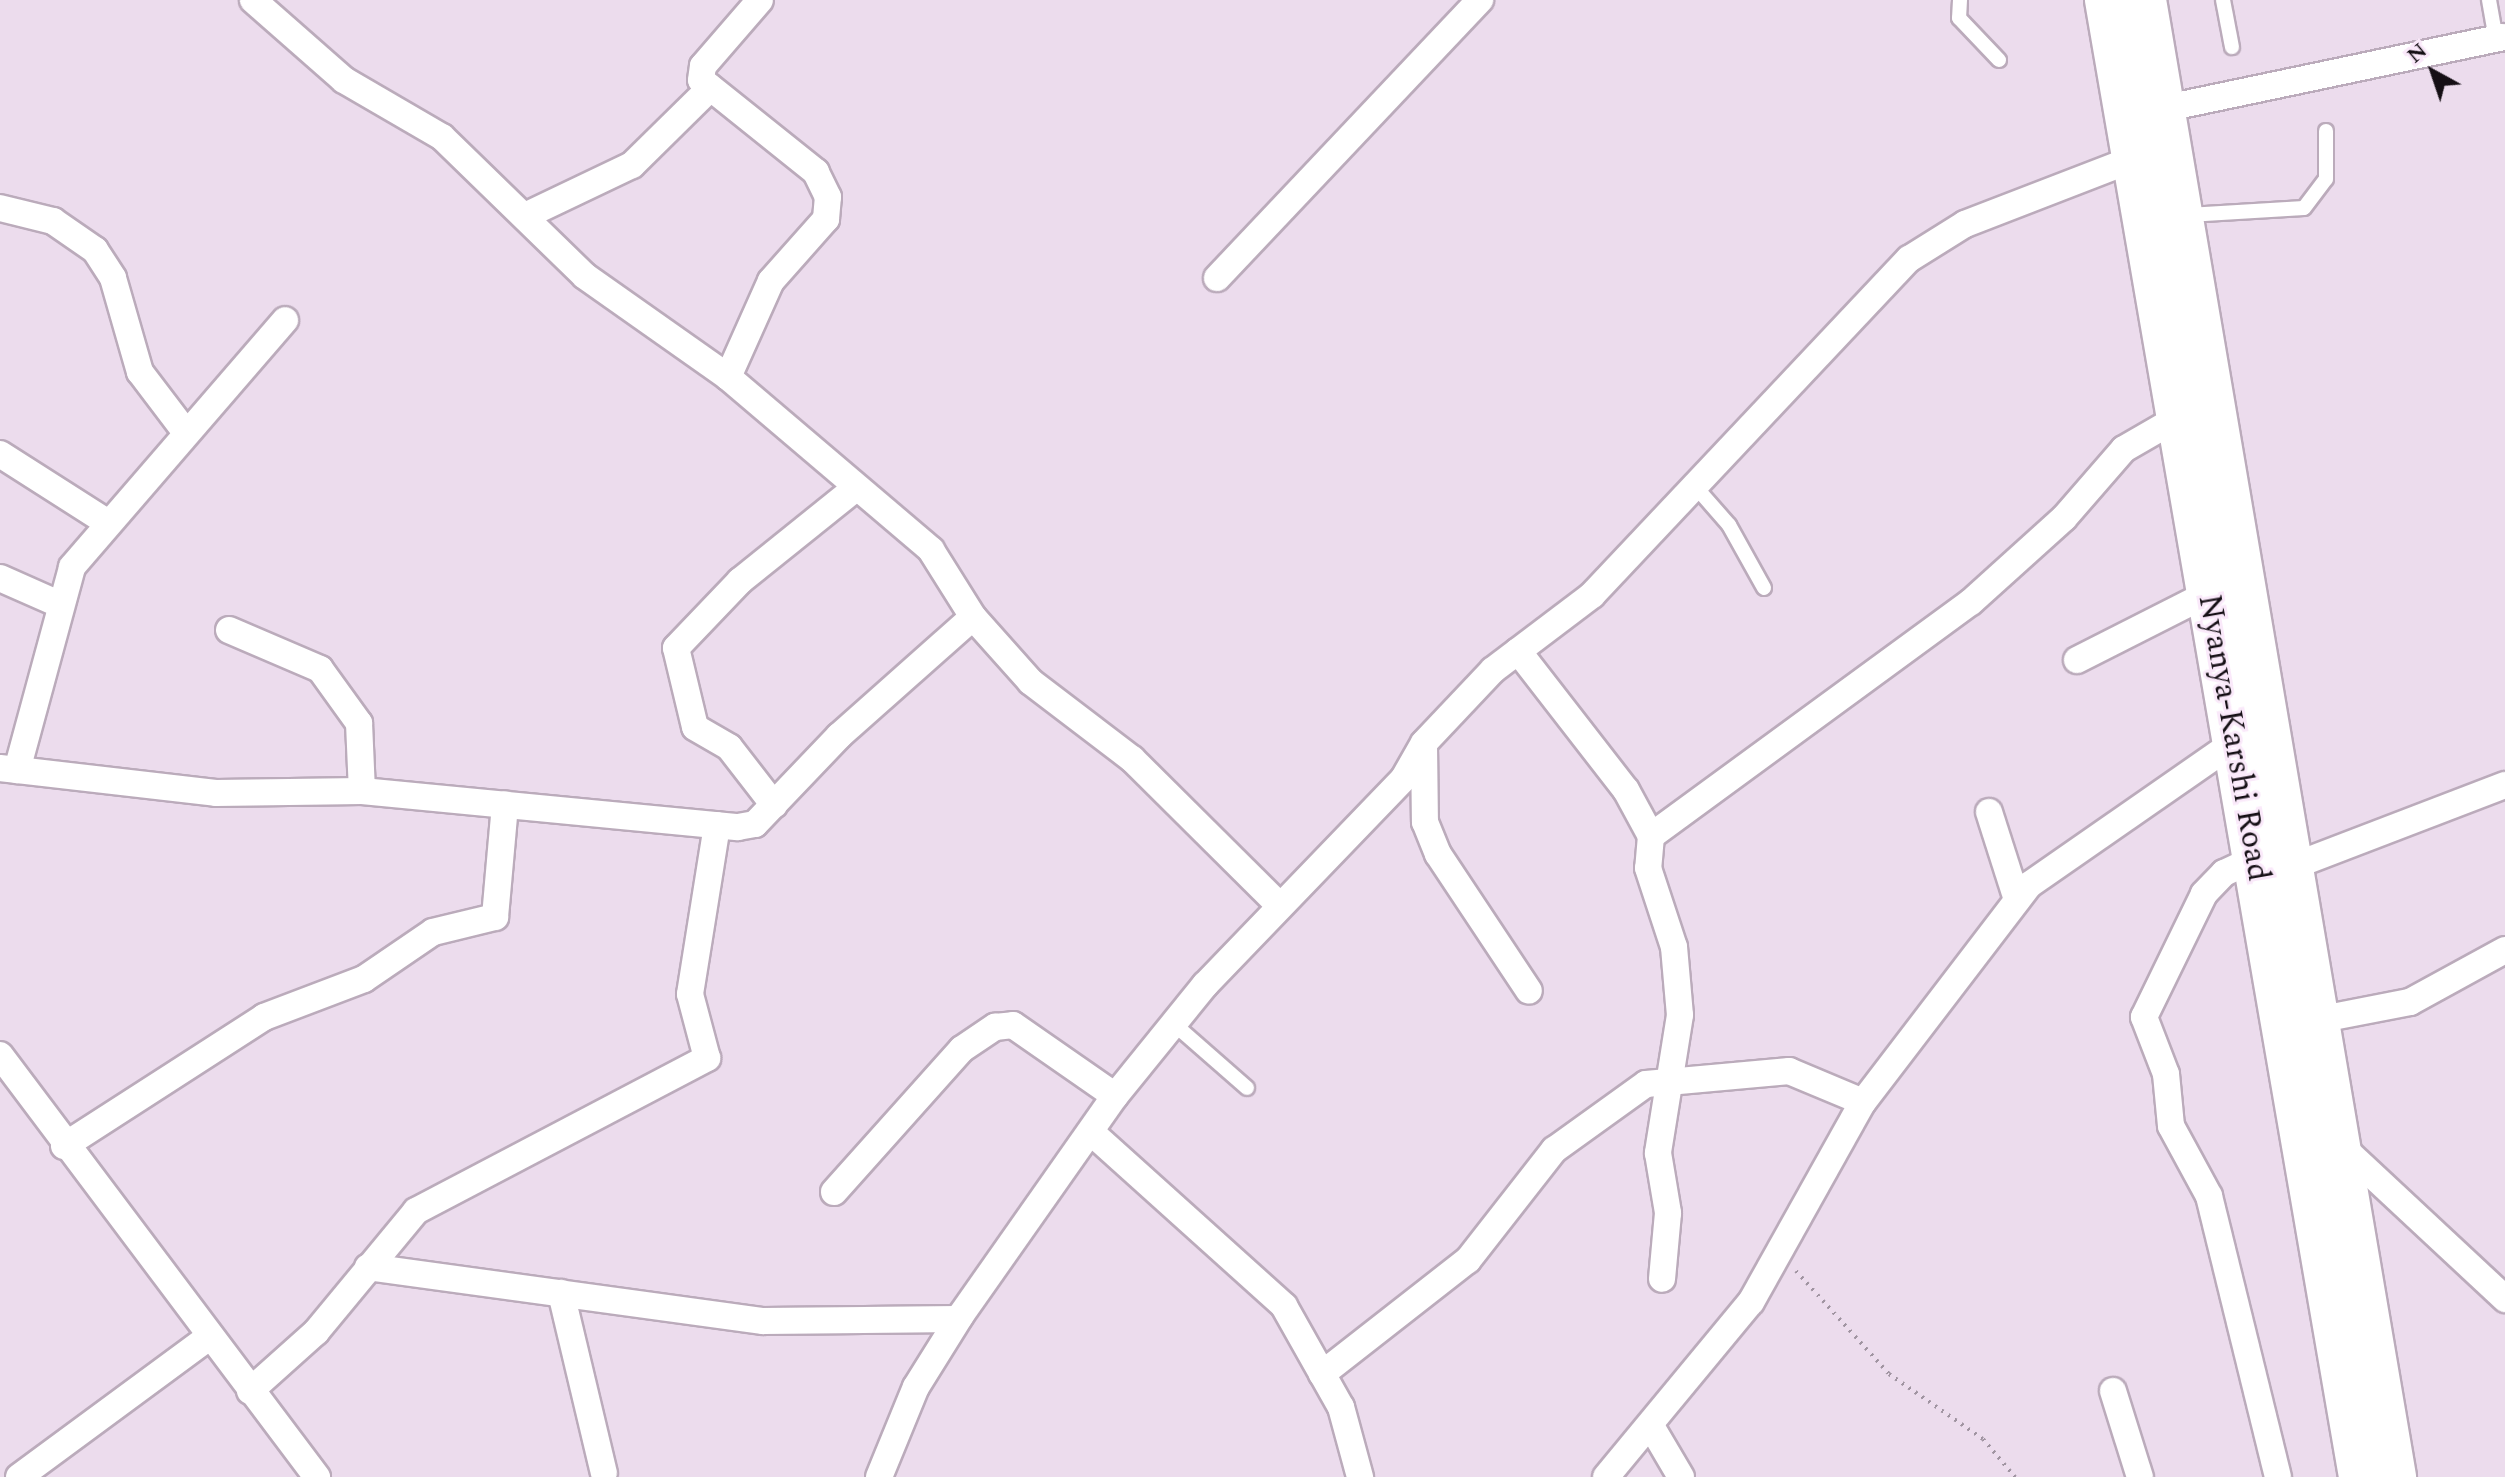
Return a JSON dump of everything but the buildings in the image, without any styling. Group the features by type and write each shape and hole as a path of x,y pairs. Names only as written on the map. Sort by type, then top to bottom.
{"main road":[{"name":"Nyanya-Karshi Road","path":"2106,0 2233,743 2272,863 2317,1020 2377,1475"},
{"name":"Nyanya-Karshi Road","path":"2145,0 2272,863 2377,1475"}],"street":[{"path":"253,0 344,80 420,119 585,276 728,377 853,490 931,550 973,617 1031,682 1132,759 1279,905"},
{"path":"728,377 754,308 814,240 828,197 792,147 701,80 703,66 760,0"},
{"path":"1217,278 1480,0"},
{"path":"2162,109 2500,38"},
{"path":"525,216 632,165 710,88"},
{"path":"879,1477 916,1387 958,1319 1115,1096 1279,905 1404,778 1424,743 1518,651 1592,595 1909,259 1965,224 2131,160"},
{"path":"0,208 53,221 95,250 113,278 140,372 184,430"},
{"path":"285,320 105,521 72,567 8,769 216,793 362,791 717,825 755,824 839,736 973,617"},
{"path":"1651,836 1971,602 2064,518 2124,449 2176,419"},
{"path":"0,454 105,521"},
{"path":"774,805 729,747 695,727 676,648 740,581 853,490"},
{"path":"0,578 59,604"},
{"path":"2077,660 2207,594"},
{"path":"229,630 308,661 339,693 359,723 362,791"},
{"path":"1518,651 1626,790 1651,836 1648,868 1674,947 1680,1015 1658,1153 1668,1213 1662,1279"},
{"path":"1424,743 1425,822 1438,854 1529,991"},
{"path":"1606,1477 1751,1302 1863,1102 2017,900 2065,857 2233,743"},
{"path":"2278,1477 2209,1196 2171,1126 2166,1074 2144,1017 2204,894 2224,873 2272,863 2505,785"},
{"path":"64,1146 264,1017 364,979 433,932 495,917 505,804"},
{"path":"1989,812 2017,900"},
{"path":"250,1391 316,1332 416,1211 707,1058 690,994 717,825"},
{"path":"2317,1020 2410,1002 2505,950"},
{"path":"834,1192 962,1049 995,1027 1013,1025 1115,1096"},
{"path":"0,1055 64,1146 317,1477"},
{"path":"1322,1374 1468,1260 1498,1212 1554,1150 1646,1084 1670,1077 1789,1071 1863,1102"},
{"path":"1091,1132 1265,1285 1341,1407 1360,1477"},
{"path":"2335,1140 2505,1299"},
{"path":"368,1267 763,1321 958,1319"},
{"path":"561,1293 604,1473"},
{"path":"19,1477 209,1337"},
{"path":"2113,1391 2140,1477"},
{"path":"1651,1426 1681,1477"}],"lane":[{"path":"1960,0 1959,18 1999,60"},
{"path":"2223,0 2232,47"},
{"path":"2489,0 2500,38"},
{"path":"2178,208 2208,219 2304,208 2326,179 2326,131"},
{"path":"1694,485 1729,525 1764,588"},
{"path":"1174,1024 1247,1088"}],"path":[{"path":"1778,1253 1889,1374 1983,1439 2015,1477"}]}
